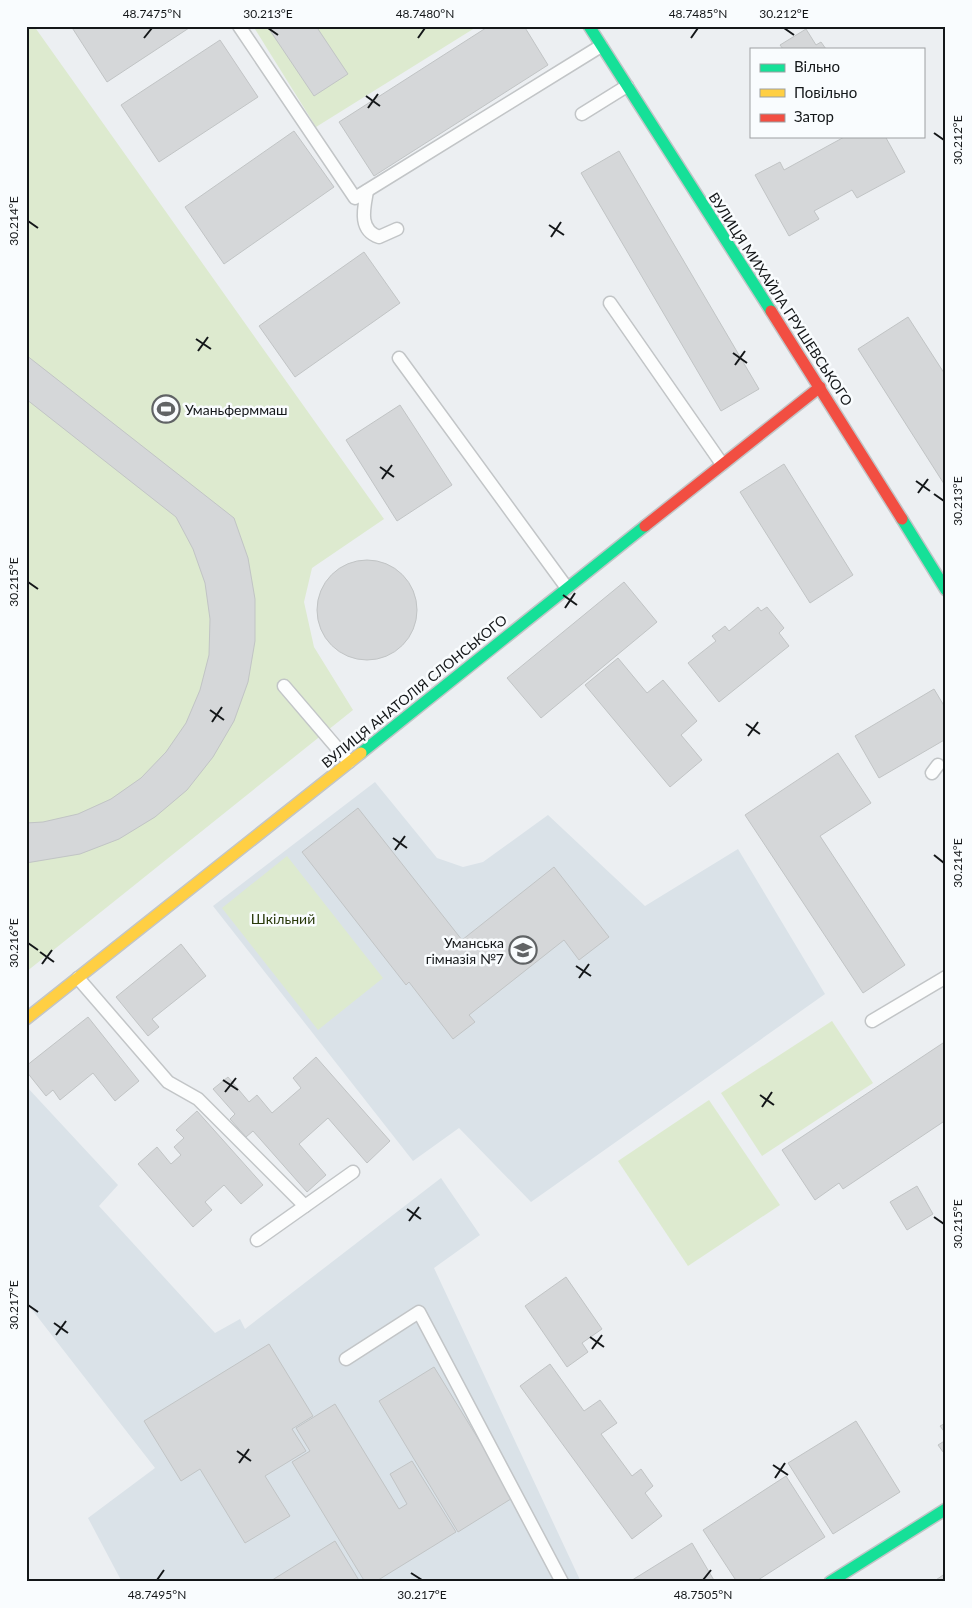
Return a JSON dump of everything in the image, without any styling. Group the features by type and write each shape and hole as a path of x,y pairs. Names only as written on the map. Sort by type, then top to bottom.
{"street":[{"name":"ВУЛИЦЯ МИХАЙЛА ГРУШЕВСЬКОГО","path":"589,26 820,386 946,590"},
{"name":"ВУЛИЦЯ АНАТОЛІЯ СЛОНСЬКОГО","path":"26,1019 820,386"},
{"path":"830,1582 946,1509"}],"lane":[{"path":"239,26 355,198 601,46"},
{"path":"582,114 627,86"},
{"path":"368,190 363,213 366,226 372,235 379,237 397,229"},
{"path":"610,303 722,464"},
{"path":"399,358 567,588"},
{"path":"284,686 349,762"},
{"path":"872,1021 946,977"},
{"path":"78,978 168,1082 198,1099 305,1206"},
{"path":"257,1240 353,1172"},
{"path":"346,1359 419,1312 562,1582"}],"shaded area":[{"name":"Уманська гімназія №7","path":"375,782 437,858 463,867 483,862 548,815 645,906 738,849 825,994 531,1202 459,1128 413,1161 213,906"},
{"path":"26,1086 118,1185 99,1206 215,1333 240,1319 245,1329 441,1178 480,1235 434,1268 581,1582 122,1582 88,1518 155,1468 26,1302"}],"green space":[{"name":"Уманьферммаш","path":"26,26 34,26 384,519 312,568 304,602 314,647 353,710 26,972"},
{"path":"253,26 478,26 316,127"},
{"name":"Шкільний","path":"287,856 383,978 318,1030 222,908"},
{"path":"832,1021 873,1083 762,1156 721,1093"},
{"path":"709,1100 780,1205 688,1266 618,1161"}],"building":[{"path":"71,26 192,26 107,82"},
{"path":"267,26 316,26 348,74 314,96"},
{"path":"489,26 524,26 548,65 374,176 339,122"},
{"path":"806,29 816,45 821,42 825,48 782,48 780,45"},
{"path":"220,40 258,97 159,162 121,105"},
{"path":"294,131 334,187 224,264 185,207"},
{"path":"842,138 886,138 905,172 857,198 852,190 814,211 819,219 789,236 755,175 780,162 784,170"},
{"path":"619,151 759,389 721,411 581,173"},
{"path":"364,252 400,303 295,377 259,326"},
{"path":"908,317 946,376 946,487 858,349"},
{"path":"26,355 234,518 248,558 255,599 255,641 248,682 234,721 213,757 187,790 155,817 119,839 80,854 26,863 26,823 43,822 78,814 111,799 141,778 166,752 186,723 200,690 209,655 210,619 205,583 193,549 176,517 26,399"},
{"path":"400,405 452,485 397,521 346,440"},
{"path":"784,464 853,575 810,603 740,492"},
{"path":"367,560 386,564 402,575 413,591 417,610 413,629 402,645 386,656 367,660 348,656 332,645 321,629 317,610 321,591 332,575 348,564"},
{"path":"624,582 657,622 541,718 507,678"},
{"path":"758,607 761,611 767,607 784,628 779,633 789,646 719,702 688,663 716,641 712,636 725,626 729,631"},
{"path":"618,658 647,693 663,680 697,721 681,735 702,760 670,787 585,685"},
{"path":"934,689 946,709 946,739 879,778 855,736"},
{"path":"838,753 871,803 820,836 905,965 863,993 745,815"},
{"path":"358,808 462,940 554,867 609,937 579,960 564,940 469,1015 475,1022 453,1039 409,982 406,985 302,852"},
{"path":"181,944 206,976 152,1019 159,1027 148,1036 116,997"},
{"path":"88,1017 139,1081 115,1101 93,1073 60,1100 53,1090 46,1096 26,1071 26,1066"},
{"path":"946,1041 946,1120 843,1189 839,1183 815,1200 782,1150"},
{"path":"316,1057 390,1141 367,1163 328,1118 299,1144 326,1175 307,1192 253,1131 246,1137 230,1119 235,1114 213,1089 228,1077 249,1102 257,1095 272,1113 301,1088 293,1078"},
{"path":"197,1111 263,1185 241,1204 224,1185 205,1202 212,1210 193,1227 138,1164 157,1147 171,1164 181,1155 174,1147 184,1138 176,1130"},
{"path":"917,1186 933,1214 907,1230 890,1202"},
{"path":"566,1277 602,1329 582,1343 588,1352 567,1367 525,1306"},
{"path":"269,1344 313,1416 292,1429 306,1451 265,1476 290,1516 245,1543 200,1469 181,1481 144,1421"},
{"path":"550,1364 584,1411 600,1400 617,1423 601,1434 632,1476 641,1469 653,1486 645,1493 662,1516 632,1539 520,1386"},
{"path":"434,1367 514,1497 458,1532 379,1401"},
{"path":"335,1404 399,1509 407,1504 390,1474 412,1461 456,1532 375,1582 365,1582 292,1462 310,1451 296,1428"},
{"path":"856,1421 900,1492 833,1534 788,1463"},
{"path":"946,1423 946,1434 940,1426"},
{"path":"946,1440 946,1456 938,1445"},
{"path":"786,1476 825,1537 755,1582 737,1582 703,1530"},
{"path":"335,1541 360,1582 269,1582"},
{"path":"692,1543 715,1582 629,1582"},
{"path":"946,1573 946,1582 933,1582"}],"traffic: fast":[{"path":"589,26 771,311"},
{"path":"902,519 946,590"},
{"path":"361,753 645,526"},
{"path":"830,1582 946,1509"}],"traffic: slow":[{"path":"26,1019 361,753"}],"traffic: jam":[{"path":"771,311 902,519"},
{"path":"645,526 820,387"}],"place":[{"name":"Уманьферммаш","path":"166,409"},
{"name":"Уманська гімназія №7","path":"523,950"}]}
